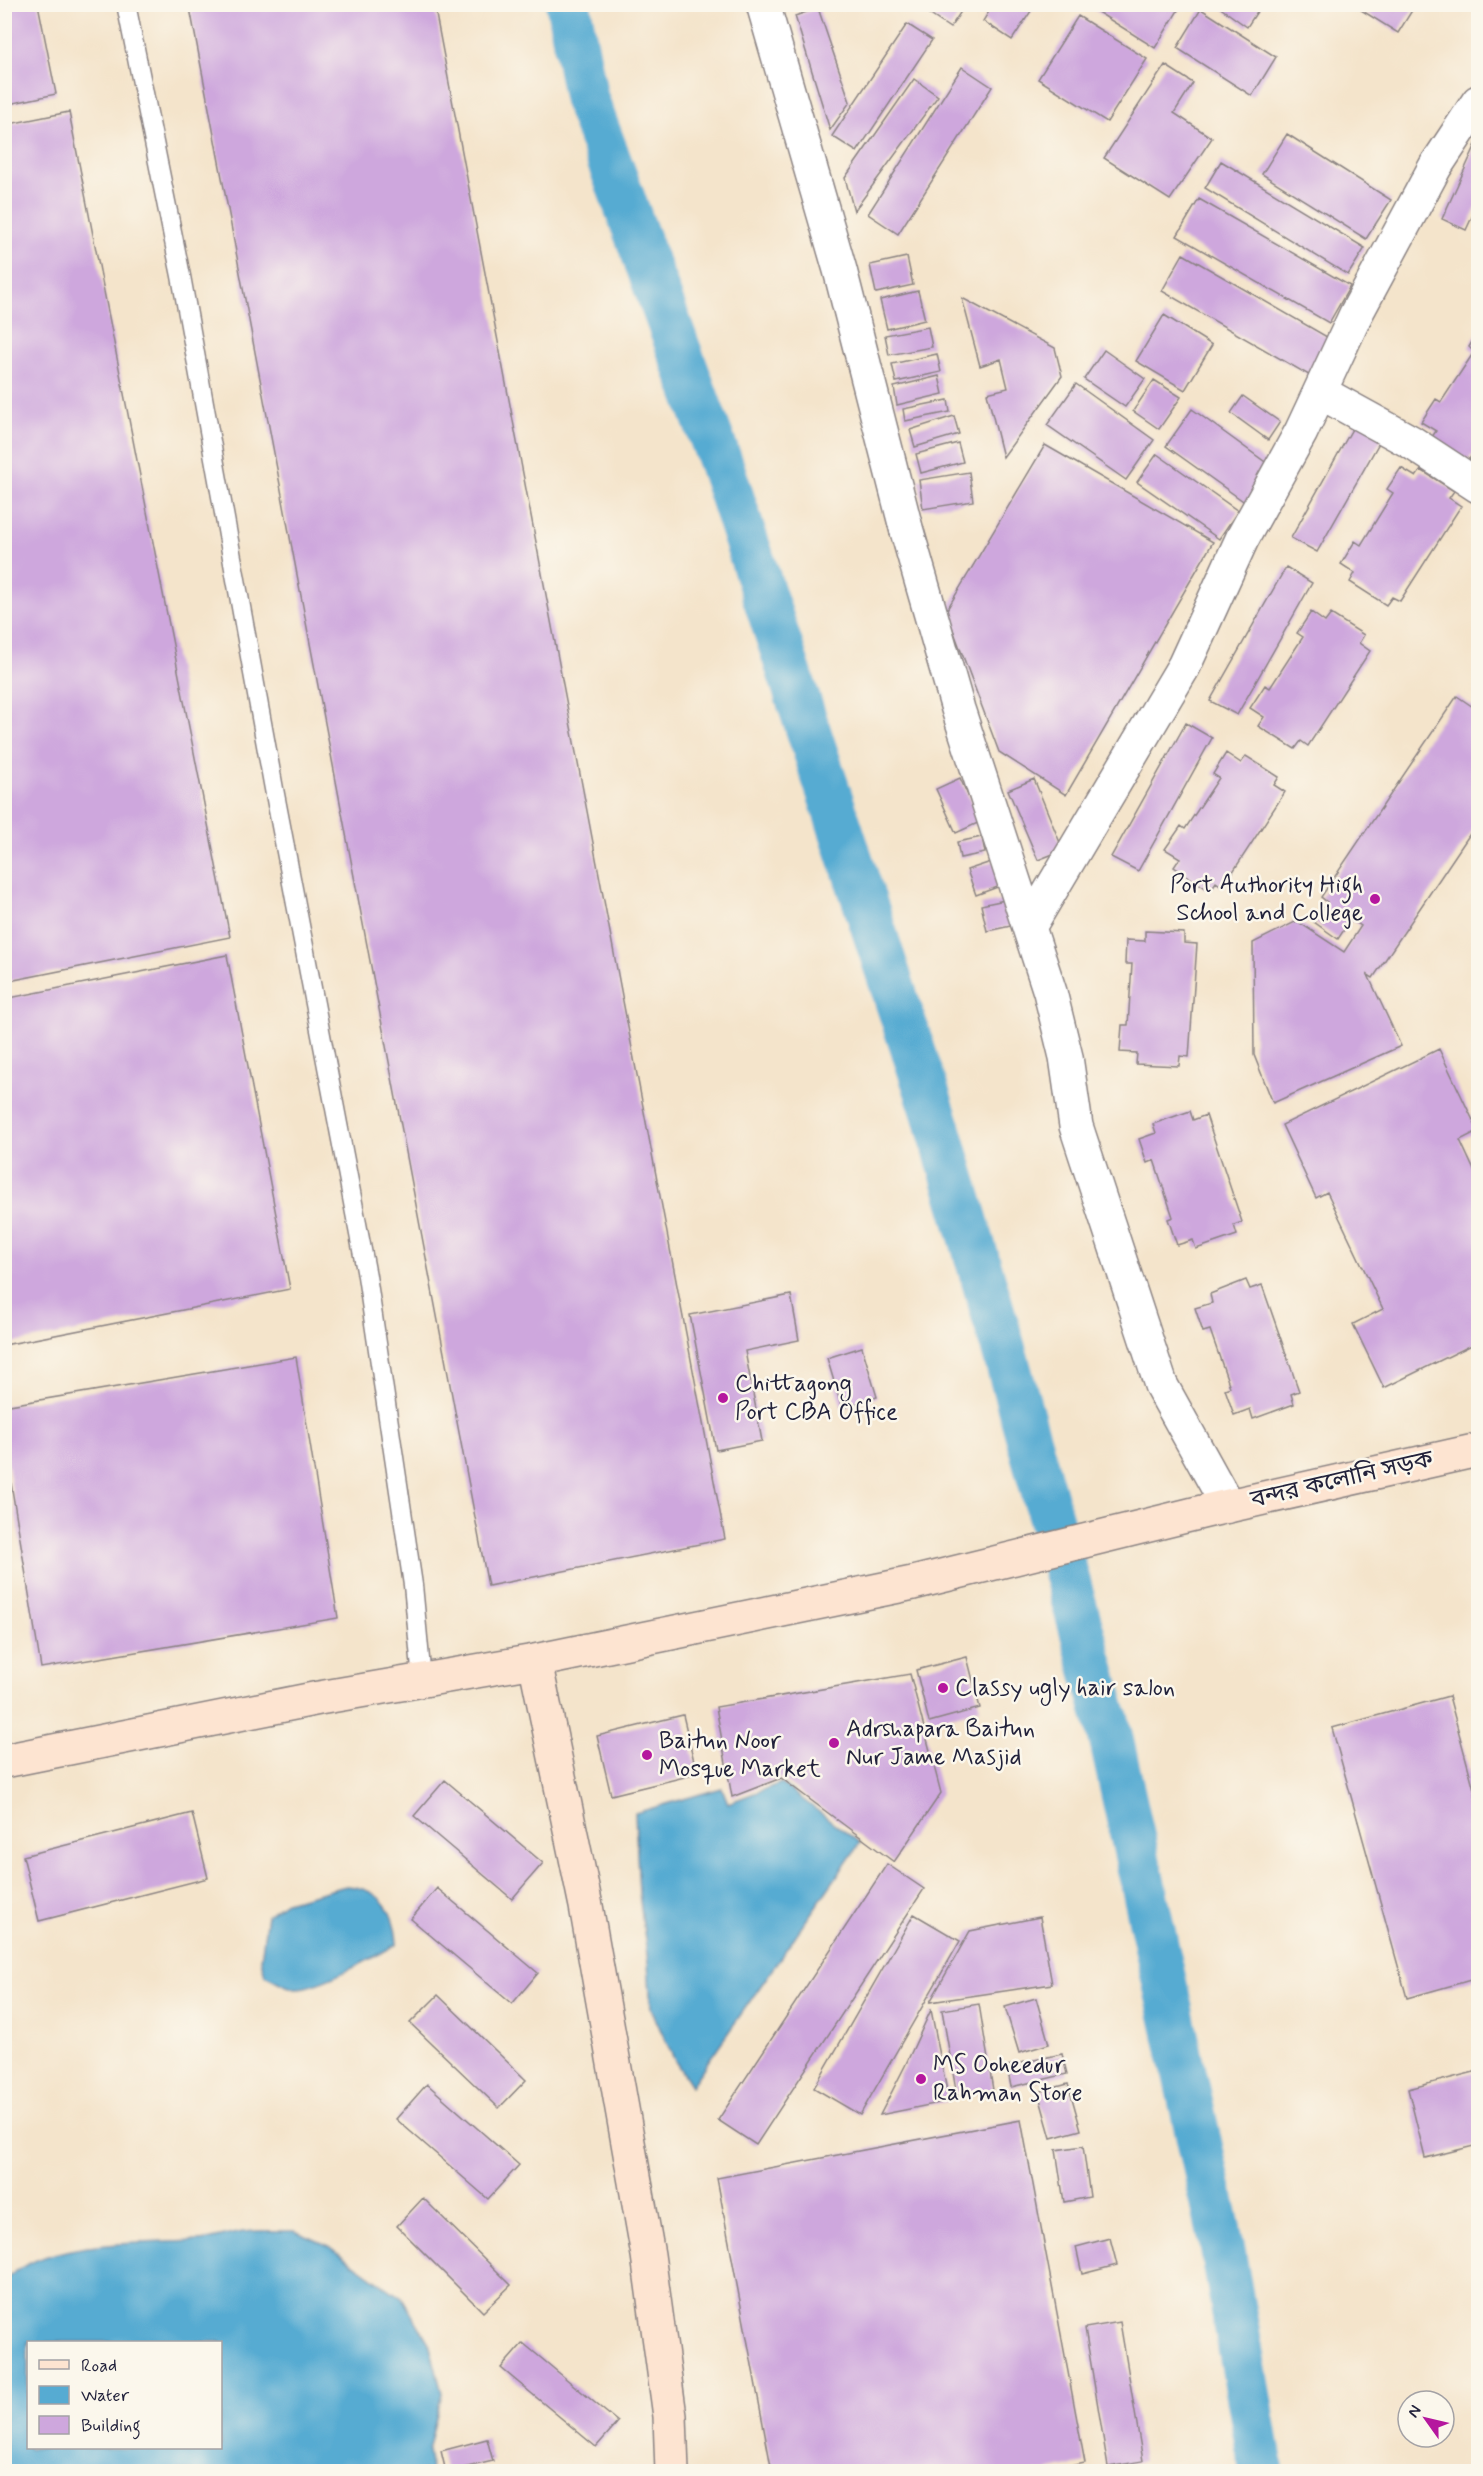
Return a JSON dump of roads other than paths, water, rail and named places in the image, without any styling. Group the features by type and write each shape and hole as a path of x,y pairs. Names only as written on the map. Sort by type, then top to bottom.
{"street":[{"path":"763,4 840,270 906,528 958,709 1050,992 1066,1057 1076,1126 1161,1385 1217,1509"},
{"path":"1029,927 1184,666 1242,539 1301,432 1356,314 1435,167 1479,102"},
{"path":"1320,392 1411,442 1479,486"},
{"name":"বন্দর কলোনি সড়ক","path":"4,1761 319,1698 535,1661 913,1583 1217,1509 1479,1450"},
{"path":"535,1661 586,1906 648,2255 670,2416 672,2472"}],"lane":[{"path":"126,4 181,276 272,778 367,1276 413,1585 422,1680"}],"water":[{"path":"781,1783 860,1843 691,2086 675,2061 651,2009 639,1893 635,1813 722,1788 728,1803"},
{"path":"346,1886 368,1891 384,1903 393,1921 397,1944 347,1971 305,1987 288,1987 265,1975 261,1960 267,1915 286,1902"},
{"path":"250,2231 295,2231 329,2246 403,2299 429,2343 442,2393 428,2450 431,2471 5,2471 4,2281 22,2267 70,2250 124,2244 199,2241"}],"waterway":[{"path":"568,4 586,98 721,464 939,1129 1001,1340 1108,1725 1222,2245 1262,2472"}],"place":[{"name":"Port Authority High School and College","path":"1375,899"},
{"name":"Chittagong Port CBA Office","path":"723,1398"},
{"name":"Classy ugly hair salon","path":"943,1688"},
{"name":"Adrshapara Baitun Nur Jame Masjid","path":"834,1743"},
{"name":"Baitun Noor Mosque Market","path":"647,1755"},
{"name":"MS Ooheedur Rahman Store","path":"921,2079"}]}
